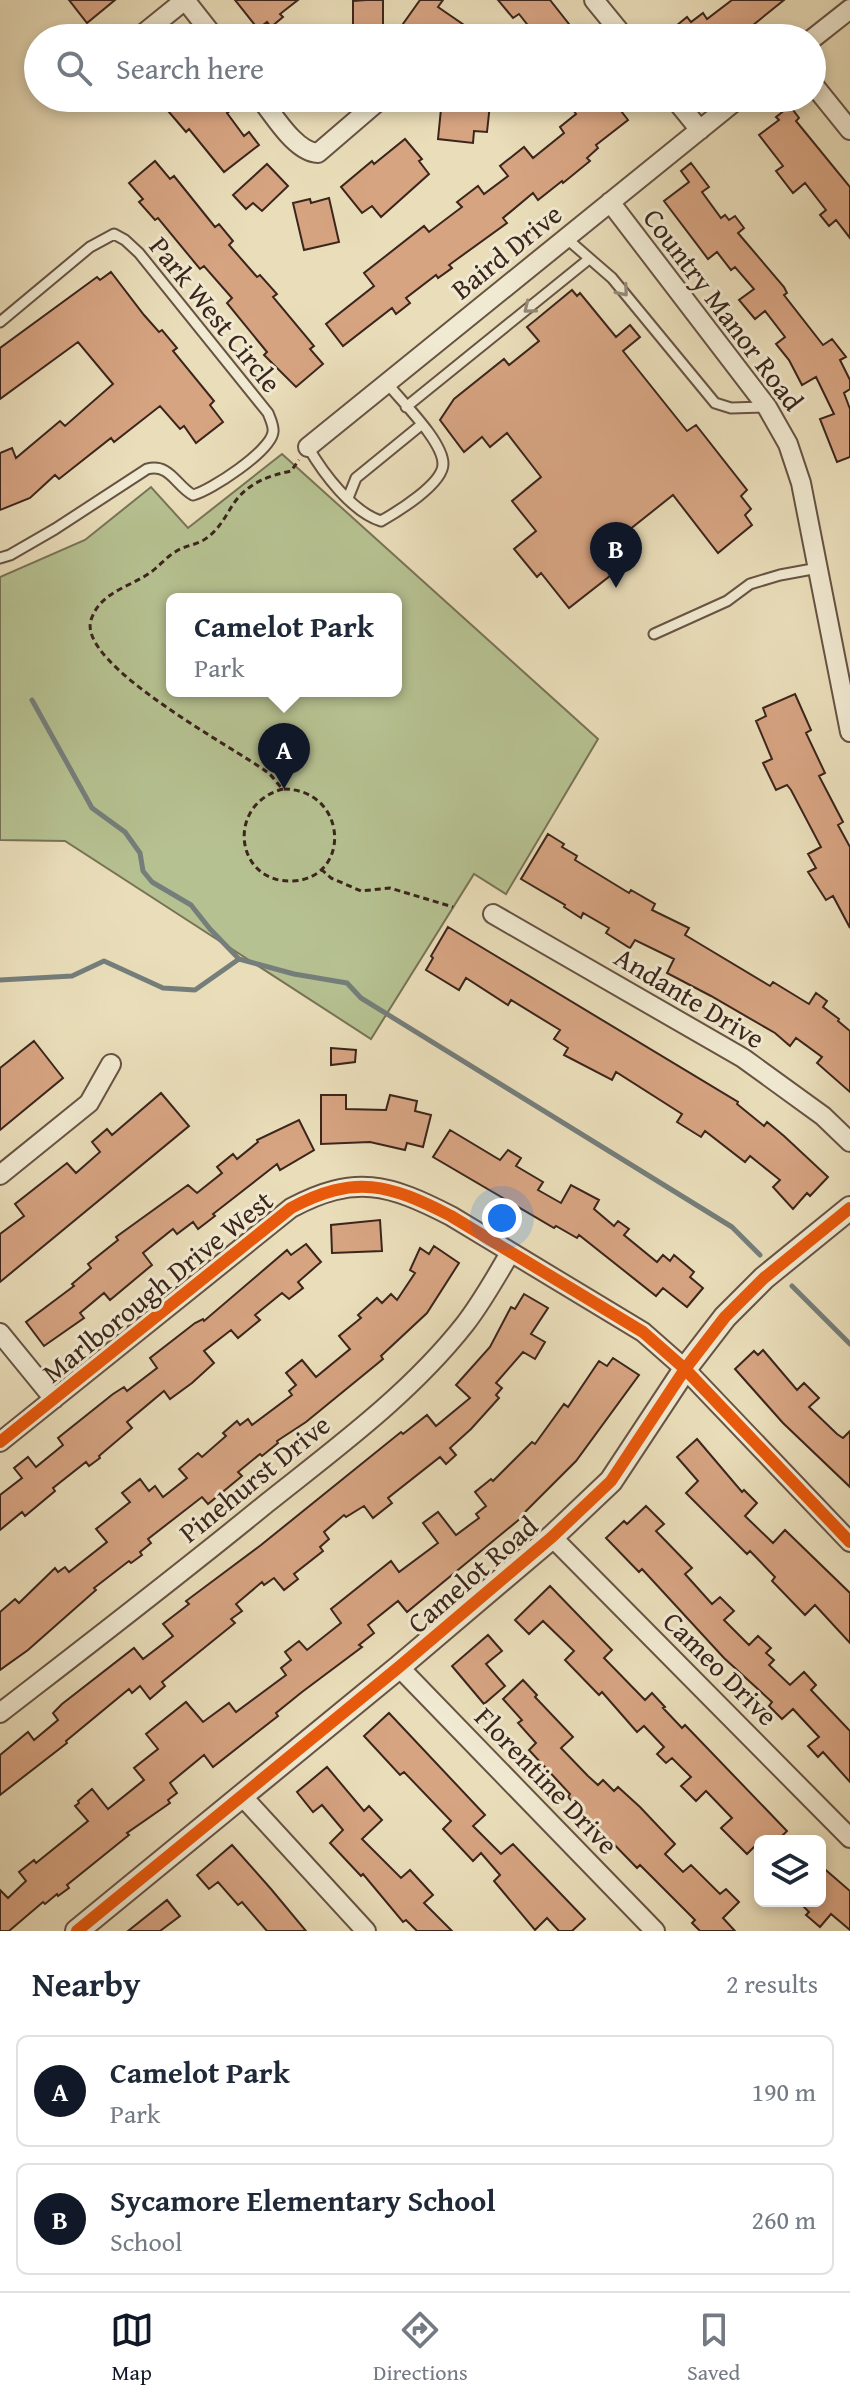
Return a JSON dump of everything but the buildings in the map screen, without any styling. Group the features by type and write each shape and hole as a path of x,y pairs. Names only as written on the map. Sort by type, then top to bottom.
{"street":[{"path":"155,24 185,0 204,24"},
{"path":"594,0 614,24"},
{"path":"826,28 850,9"},
{"path":"826,100 850,130"},
{"path":"271,112 296,142 312,153 318,153 366,112"},
{"path":"685,112 700,130"},
{"name":"Baird Drive","path":"308,447 722,112"},
{"name":"Country Manor Road","path":"610,202 767,407 788,444 801,483 850,732"},
{"name":"Andante Drive","path":"493,914 743,1058 823,1116 850,1142"},
{"path":"0,1175 89,1103 111,1064"},
{"name":"Marlborough Drive West","path":"0,1442 291,1208 332,1189 372,1187 424,1202 451,1216 643,1332 685,1369 850,1542"},
{"name":"Camelot Road","path":"78,1931 552,1537 611,1481 685,1369 725,1317 764,1278 850,1208"},
{"name":"Pinehurst Drive","path":"0,1713 205,1554 418,1377 464,1325 510,1253"},
{"path":"0,1333 54,1399"},
{"name":"Cameo Drive","path":"552,1537 850,1838"},
{"name":"Florentine Drive","path":"399,1667 655,1931"},
{"path":"242,1796 366,1931"}],"lane":[{"name":"Park West Circle","path":"0,322 90,247 114,234 139,253 239,376 268,413 273,433 258,453 206,492 193,495 169,472 155,467 147,469 55,529 0,558"},
{"path":"566,238 612,278 715,403 731,408 767,407"},
{"path":"406,407 589,259"},
{"path":"308,447 321,469 365,516 381,521 418,496 438,478 443,466 441,454 387,383"},
{"path":"348,498 356,478 421,425"},
{"path":"654,634 727,601 750,584 818,568"}],"path":[{"path":"283,789 270,774 187,722 128,678 95,643 90,621 113,591 150,574 176,551 206,539 219,527 237,499 262,478 291,471 308,447"},
{"path":"283,789 306,792 325,806 331,816 335,838 333,850 321,869 302,879 281,880 261,871 248,854 243,833 249,813 263,797 283,789"},
{"path":"321,869 331,878 361,891 390,888 453,907"}],"green space":[{"path":"282,454 598,739 506,894 474,874 371,1039 65,841 0,840 0,577 85,540 151,487 188,528"}],"waterway":[{"path":"32,700 92,808 125,832 140,853 143,871 152,882 191,905 239,959"},
{"path":"0,980 72,976 104,961 163,988 195,990 239,959 294,974 347,983 361,998 732,1227 760,1255"},
{"path":"792,1286 850,1344"}],"cycle path":[{"path":"0,1442 291,1208 334,1190 372,1187 409,1196 451,1216 643,1332 685,1369 850,1542"},
{"path":"77,1931 552,1537 611,1481 685,1369 725,1317 764,1278 850,1208"}],"place":[{"name":"Sycamore Elementary School","path":"616,588"},
{"name":"Camelot Park","path":"284,789"}]}
